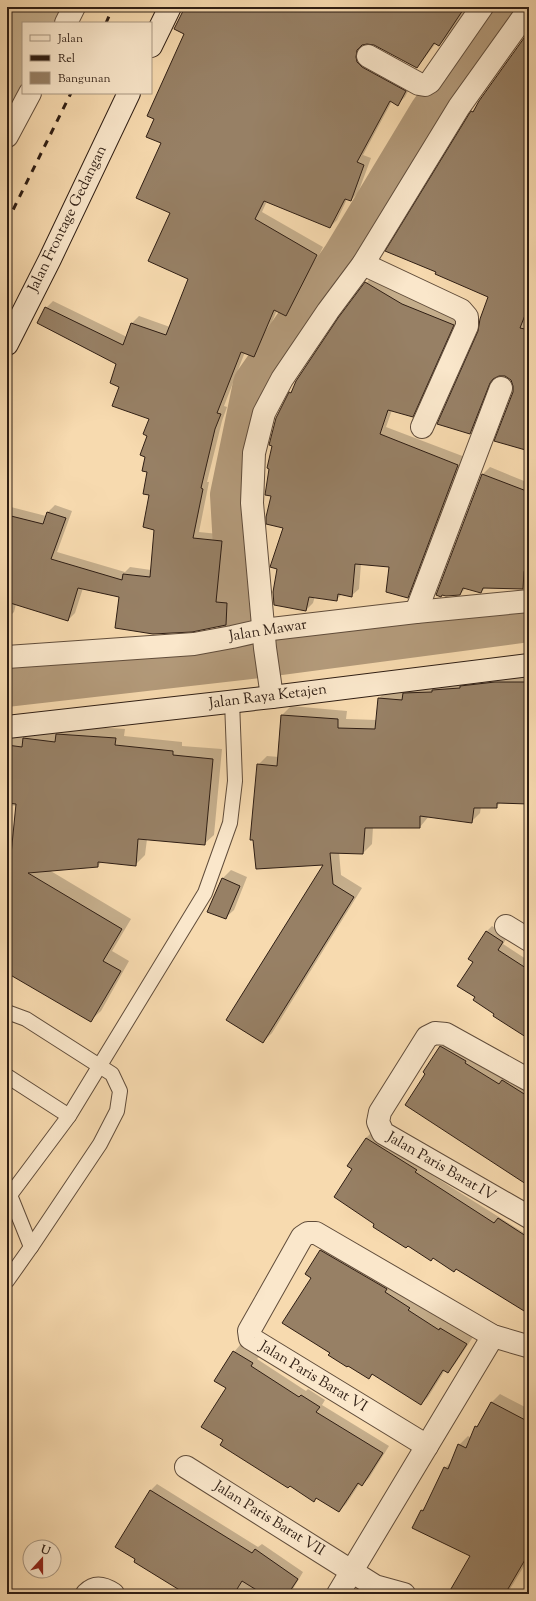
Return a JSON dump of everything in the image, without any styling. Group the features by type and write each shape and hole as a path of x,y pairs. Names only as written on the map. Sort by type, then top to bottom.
{"street":[{"path":"66,22 74,7"},
{"path":"152,44 170,7"},
{"path":"368,56 419,84 425,85 430,82 482,7"},
{"path":"270,689 252,503 254,453 264,413 282,379 328,311 363,264 459,107 529,9"},
{"path":"7,136 29,94"},
{"name":"Jalan Frontage Gedangan","path":"7,344 50,260 129,94"},
{"path":"363,264 461,310 467,317 467,326 422,427"},
{"path":"416,612 501,388"},
{"name":"Jalan Mawar","path":"7,657 194,644 232,637 264,639 416,612 529,601"},
{"name":"Jalan Raya Ketajen","path":"7,727 232,701 270,689 529,665"},
{"path":"506,926 529,940"},
{"name":"Jalan Paris Barat IV","path":"529,1080 446,1034 435,1033 427,1037 380,1112 378,1122 382,1133 529,1218"},
{"name":"Jalan Paris Barat VI","path":"427,1446 250,1338 249,1331 302,1237 308,1233 316,1233 493,1336"},
{"path":"338,1594 493,1336 529,1346"},
{"name":"Jalan Paris Barat VII","path":"186,1467 378,1590 404,1594"},
{"path":"87,1594 94,1588 103,1588 113,1594"}],"lane":[{"path":"31,1247 9,1194 69,1116 205,893 230,823 235,781 232,701"},
{"path":"7,1012 26,1019 112,1074 120,1091 116,1111 100,1144 7,1281"},
{"path":"7,1076 69,1116"}],"building":[{"path":"185,7 465,7 439,46 434,43 417,68 374,45 362,45 357,50 357,62 362,67 406,91 398,106 390,101 357,162 364,165 351,201 345,199 330,228 264,201 255,219 317,255 286,316 274,310 254,357 241,352 217,413 221,414 215,429 201,488 203,489 193,538 222,541 216,602 227,603 226,625 192,632 153,634 115,628 119,597 78,588 68,621 7,602 7,515 43,524 47,512 66,518 51,559 122,580 123,574 150,577 154,530 143,527 149,495 143,494 147,472 142,471 145,457 140,455 147,436 143,434 149,419 112,406 119,387 110,383 116,364 37,323 45,307 123,345 131,323 166,335 188,279 148,261 170,213 136,198 161,143 146,137 154,119 147,116 184,34 174,29"},
{"path":"529,31 529,305 520,328 529,330 529,451 494,441 513,392 511,380 505,376 499,376 493,379 490,383 470,434 437,424 478,331 480,319 488,297 435,274 436,272 385,251 469,114 471,111 473,112 479,101"},
{"path":"365,282 402,304 454,325 413,417 388,410 380,434 458,465 408,598 386,592 389,567 355,564 352,597 338,594 337,601 309,597 306,611 274,605 273,592 277,569 270,567 283,528 266,524 266,517 271,496 265,495 269,469 267,468 272,446 269,445 276,418 289,392 291,393 296,381 338,318"},
{"path":"482,474 529,492 529,556 524,572 523,589 483,588 481,593 463,588 460,595 442,595 441,597 436,595"},
{"path":"495,682 529,682 529,804 497,803 497,808 474,808 472,823 420,816 420,828 365,828 363,854 330,853 333,884 354,897 263,1043 226,1020 323,865 256,869 253,840 250,840 257,764 277,766 281,715 338,719 338,728 375,729 378,698 402,700 403,693 432,692 432,690 460,688 460,686"},
{"path":"56,734 116,738 115,745 173,751 173,755 213,759 205,845 138,839 136,866 98,862 98,867 28,873 122,929 103,961 121,971 91,1022 7,973 7,895 16,804 7,803 7,745 22,747 23,738 55,742"},
{"path":"222,878 240,886 226,919 207,912"},
{"path":"486,931 503,942 498,950 529,970 529,1039 493,1016 494,1014 473,1000 475,997 457,986 473,962 468,959"},
{"path":"440,1046 466,1061 465,1063 499,1084 502,1080 529,1097 529,1186 405,1105 425,1074 423,1072"},
{"path":"366,1138 417,1170 415,1172 494,1223 498,1218 529,1238 529,1314 456,1269 454,1272 433,1258 431,1261 408,1246 406,1248 373,1227 374,1224 334,1197 352,1169 347,1166"},
{"path":"320,1250 387,1289 385,1292 410,1308 408,1310 439,1330 440,1328 467,1344 448,1373 443,1370 421,1405 372,1374 369,1379 348,1366 347,1367 328,1355 330,1353 282,1323 311,1278 305,1274"},
{"path":"233,1351 253,1363 251,1366 299,1397 301,1395 320,1407 316,1412 383,1453 362,1486 358,1483 339,1512 316,1498 314,1502 290,1486 288,1488 220,1445 223,1440 201,1427 226,1388 214,1381"},
{"path":"491,1402 529,1422 529,1553 505,1594 448,1594 470,1556 412,1528 421,1510 423,1511 444,1467 448,1469 458,1444 466,1448 475,1426 477,1427"},
{"path":"150,1490 252,1553 255,1549 298,1579 288,1594 263,1594 242,1581 234,1594 186,1594 134,1562 135,1559 115,1547"}],"waterway":[{"path":"240,631 232,495 255,384 343,259 431,113 507,7"},
{"path":"7,685 243,658 529,620"}],"railway":[{"path":"106,22 113,7"},
{"path":"7,222 71,94"}]}
